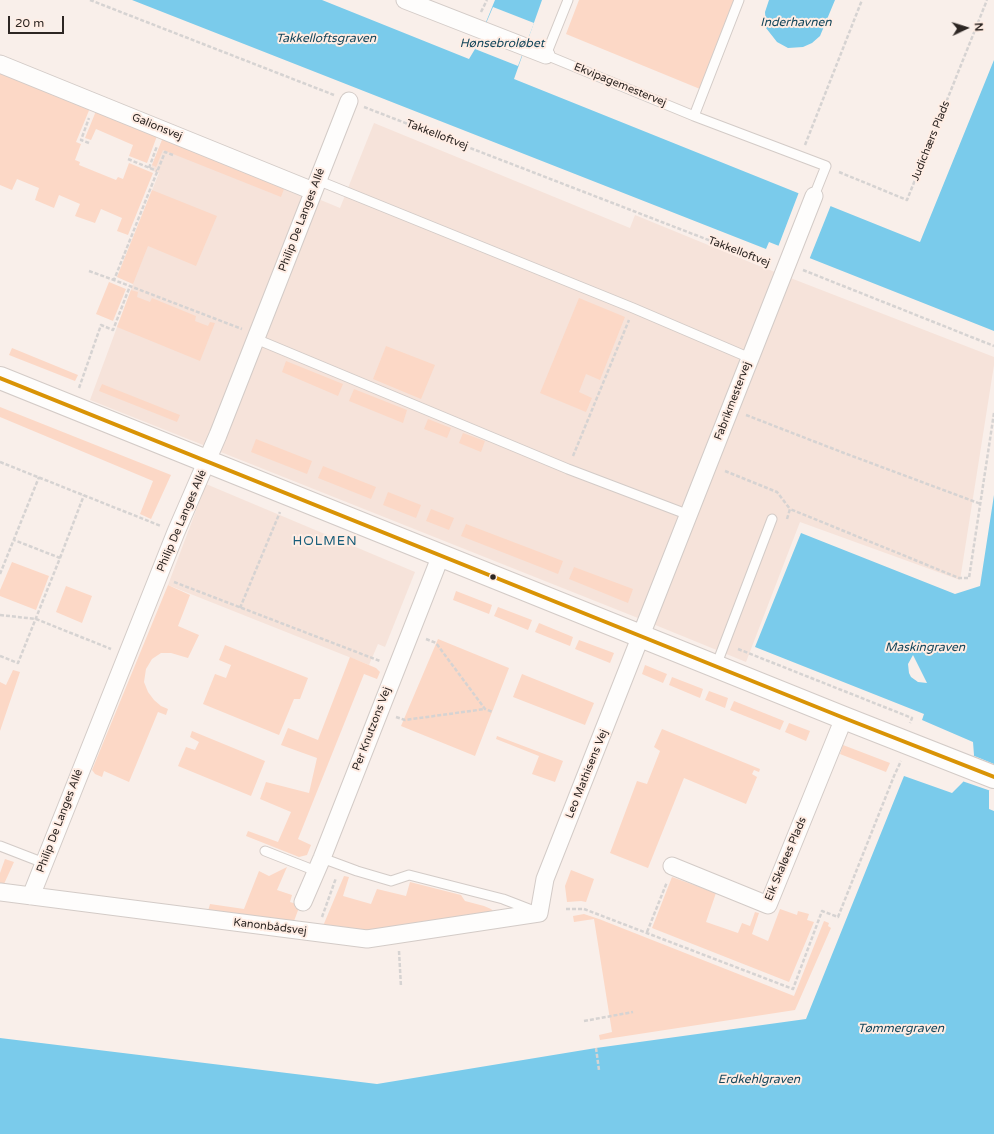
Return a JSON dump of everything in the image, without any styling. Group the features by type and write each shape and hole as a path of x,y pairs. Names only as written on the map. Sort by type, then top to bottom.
{"street":[{"name":"Ekvipagemestervej","path":"405,0 542,54"},
{"name":"Galionsvej","path":"0,64 163,130 315,186"},
{"name":"Philip De Langes Allé","path":"31,896 158,575 207,462 257,337 349,101"},
{"name":"Fabrikmestervej","path":"642,636 814,196"},
{"path":"0,378 994,777"},
{"name":"Per Knutzons Vej","path":"303,902 441,555"},
{"name":"Leo Mathisens Vej","path":"539,913 545,879 642,636"},
{"name":"Eik Skaløes Plads","path":"672,866 768,905 844,718"},
{"name":"Kanonbådsvej","path":"0,892 367,939 539,913"}],"lane":[{"path":"542,54 568,0"},
{"path":"694,116 739,0"},
{"name":"Ekvipagemestervej","path":"542,54 694,116 826,166"},
{"name":"Fabrikmestervej","path":"814,196 826,166"},
{"path":"315,186 633,308 750,358"},
{"path":"257,337 568,469 689,515"},
{"path":"716,666 772,519"},
{"path":"0,846 44,863"},
{"path":"265,851 319,864 341,865 391,881 409,875 503,899 539,913"}],"path":[{"name":"Takkelloftvej","path":"90,0 349,101 788,263 994,346"},
{"path":"800,156 862,0"},
{"name":"Judichærs Plads","path":"826,166 907,200 987,0"},
{"path":"88,143 81,140 95,103"},
{"path":"149,168 163,130"},
{"path":"114,280 165,152 180,158"},
{"path":"128,159 158,171"},
{"path":"89,271 257,337"},
{"path":"72,407 101,325 113,330 130,286"},
{"path":"568,469 633,308"},
{"path":"731,409 981,504"},
{"path":"709,464 777,492 790,509 959,578 969,578 994,413"},
{"path":"0,462 176,532"},
{"path":"0,574 39,477"},
{"path":"240,608 288,494"},
{"path":"0,656 18,663 84,495"},
{"path":"786,520 790,509"},
{"path":"14,540 60,558"},
{"path":"158,575 240,608 396,667"},
{"path":"0,615 36,619 127,654"},
{"path":"410,633 436,643 485,709"},
{"path":"740,642 738,650 912,718"},
{"path":"379,711 405,720 485,709 493,712"},
{"path":"316,933 341,865"},
{"path":"647,932 672,866"},
{"path":"398,935 401,986"},
{"path":"584,1020 633,1012"},
{"path":"596,1048 599,1070"}],"shaded area":[{"path":"579,0 735,0 700,89 566,34"},
{"path":"0,72 90,108 76,142 81,144 75,160 80,162 79,165 116,180 118,177 123,179 129,163 153,173 128,235 117,231 122,218 101,209 95,223 75,216 80,204 59,195 54,208 35,200 39,188 17,179 12,190 0,185"},
{"path":"96,111 157,136 147,163 129,156 133,145 96,129 91,140 85,138"},
{"path":"374,123 630,228 635,215 757,265 994,357 994,365 960,580 800,522 746,662 90,400 133,284 117,277 159,173 150,170 164,135 340,208"},
{"path":"164,135 284,185 281,197 163,150 156,167 152,165"},
{"path":"152,190 217,216 196,266 148,246 133,284 117,277"},
{"path":"109,282 126,289 113,321 96,314"},
{"path":"131,290 138,292 137,297 150,302 152,298 196,316 195,321 208,326 210,322 215,323 200,361 117,327"},
{"path":"579,298 625,317 600,380 586,374 579,392 592,398 586,412 540,393"},
{"path":"386,346 435,365 421,399 373,379"},
{"path":"12,348 78,375 75,381 9,355"},
{"path":"286,361 343,384 338,396 282,372"},
{"path":"102,384 180,415 177,422 99,391"},
{"path":"354,389 407,410 403,423 349,401"},
{"path":"0,407 171,475 151,519 140,514 153,481 0,417"},
{"path":"428,419 451,428 447,438 424,429"},
{"path":"463,433 485,441 481,452 459,443"},
{"path":"256,439 312,461 307,474 251,452"},
{"path":"323,466 376,487 371,499 318,478"},
{"path":"206,484 415,572 385,647 378,644 369,665 168,585"},
{"path":"388,492 421,505 416,518 383,505"},
{"path":"431,509 454,518 449,530 426,521"},
{"path":"466,524 563,561 558,574 461,536"},
{"path":"12,562 49,576 36,610 0,596 0,590"},
{"path":"574,567 633,589 628,603 569,579"},
{"path":"168,585 190,595 178,626 199,635 188,658 171,653 161,653 152,659 146,669 144,682 148,692 154,700 161,706 168,709 166,715 158,712 129,782 104,771 102,777 95,774 92,770"},
{"path":"66,586 92,596 82,623 56,612"},
{"path":"456,591 492,605 489,614 453,600"},
{"path":"498,607 532,620 528,630 494,616"},
{"path":"539,623 573,637 570,646 535,632"},
{"path":"438,639 509,668 475,756 401,726"},
{"path":"579,640 614,653 610,663 575,649"},
{"path":"225,645 308,678 300,699 294,699 279,735 203,704 215,674 226,678 231,665 219,660"},
{"path":"350,657 376,668 380,672 377,679 364,674 298,839 311,845 307,855 299,857 246,836 248,831 278,842 291,812 260,799 266,782 309,793 317,758 281,745 288,728 318,740"},
{"path":"645,665 667,674 663,683 642,674"},
{"path":"13,670 20,672 0,731 0,682 6,685"},
{"path":"522,674 594,703 585,725 513,697"},
{"path":"672,677 703,689 700,698 669,685"},
{"path":"709,691 728,698 725,708 705,700"},
{"path":"734,701 784,721 780,730 730,710"},
{"path":"789,723 810,731 806,741 785,732"},
{"path":"662,729 760,769 759,772 754,770 752,774 757,777 746,804 684,778 648,868 610,853 637,781 647,784 660,751 654,747"},
{"path":"192,731 265,761 251,796 178,766 186,747 195,750 199,742 190,737"},
{"path":"497,736 563,761 555,782 532,774 539,756 496,739"},
{"path":"843,745 890,763 886,772 840,754"},
{"path":"5,859 14,862 4,884 0,884 0,873"},
{"path":"287,867 277,890 292,895 290,902 300,905 294,921 208,911 210,904 244,909 259,871 269,876"},
{"path":"571,870 594,879 586,902 567,902 565,886"},
{"path":"344,876 349,877 343,896 371,904 377,889 406,896 410,882 461,895 465,901 484,906 491,909 495,913 369,932 323,926"},
{"path":"672,877 716,893 706,922 738,933 742,923 750,926 755,912 759,913 752,934 768,941 780,909 797,915 798,911 809,914 807,920 814,922 789,982 652,928"},
{"path":"584,914 794,996 824,921 829,923 828,926 831,928 795,1010 600,1040 599,1035 612,1032 594,919 574,922 573,916"}],"water":[{"name":"Takkelloftsgraven","path":"132,0 322,0 469,59 475,49 495,0 542,0 514,79 920,242 994,60 994,331 769,242 766,249"},
{"name":"Inderhavnen","path":"769,0 835,0 820,36 812,43 803,47 788,48 777,42 766,28 765,12"},
{"path":"994,495 994,778 989,791 989,809 994,811 994,1134 0,1134 0,1038 377,1084 596,1048 806,1019 904,776 952,793 963,782 974,755 973,742 922,720 924,714 755,647 801,533 955,594 980,586"}],"pier":[{"name":"Hønsebroløbet","path":"493,7 534,23 518,66 475,49"},
{"path":"799,192 831,205 809,260 778,247"},
{"path":"913,655 927,683 918,682 911,677 909,673 908,664"},
{"path":"972,755 994,764 994,783 991,791 962,781"}],"transit line":[{"path":"0,378 994,777"}],"district":[{"name":"HOLMEN","path":"325,542"}],"water label":[{"name":"Maskingraven","path":"925,648"},
{"name":"Tømmergraven","path":"901,1029"},
{"name":"Erdkehlgraven","path":"759,1080"}]}
